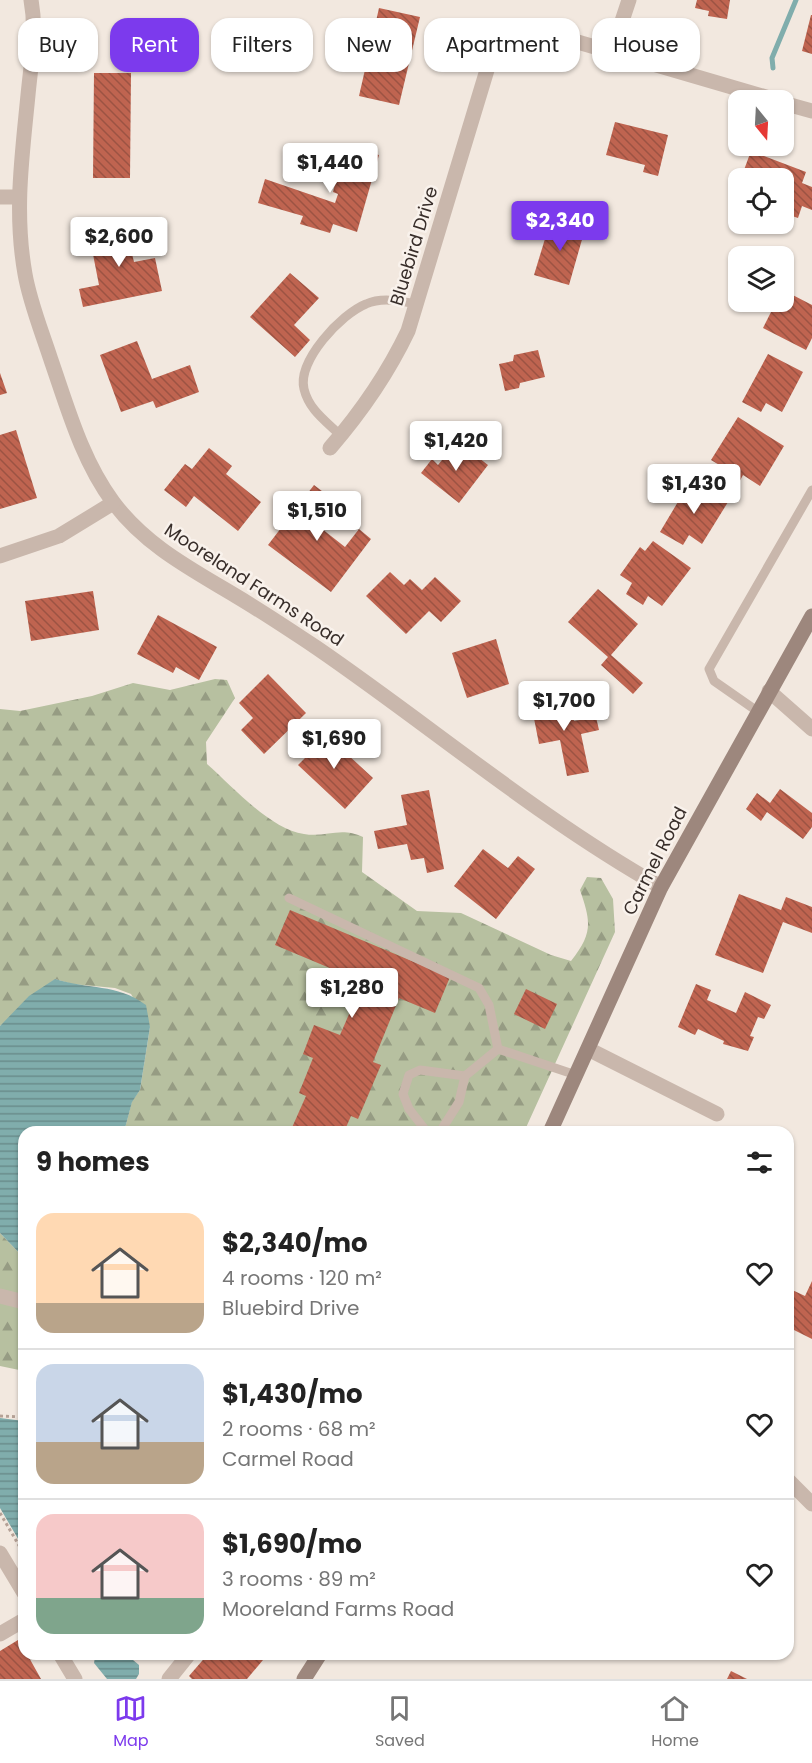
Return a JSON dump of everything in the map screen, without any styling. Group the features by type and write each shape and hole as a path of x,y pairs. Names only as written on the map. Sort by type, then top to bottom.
{"main road":[{"name":"Carmel Road","path":"553,1126 661,887 757,711 812,616"},
{"path":"304,1679 316,1660"}],"street":[{"path":"623,18 629,0"},
{"name":"Mooreland Farms Road","path":"34,4 35,34 17,197 19,236 26,278 36,314 75,430 91,467 114,503 136,528 176,561 250,604 317,648 559,824 601,853 661,887"},
{"name":"Bluebird Drive","path":"330,448 366,406 389,370 408,331 496,37 502,30 512,26 523,26 592,45"},
{"path":"682,72 743,90"},
{"path":"794,106 812,111"},
{"path":"0,197 17,197"},
{"path":"0,556 59,536 114,503"},
{"path":"769,691 812,729"},
{"path":"588,1049 717,1114"},
{"path":"0,1296 18,1300"},
{"path":"794,1486 812,1504"},
{"path":"0,1553 18,1583"},
{"path":"0,1634 18,1624"},
{"path":"64,1660 75,1679"},
{"path":"168,1679 184,1660"}],"lane":[{"path":"341,436 311,408 304,390 302,378 314,355 334,324 367,303 390,300 417,304"},
{"path":"757,711 714,681 709,669 812,490"},
{"path":"289,898 479,988 489,1005 498,1049"},
{"path":"498,1049 576,1075"},
{"path":"444,1126 459,1102 465,1076 498,1049"},
{"path":"422,1126 409,1109 403,1094 409,1075 420,1070 465,1076"}],"path":[{"path":"0,1416 18,1417"},
{"path":"0,1513 18,1544"}],"green space":[{"path":"215,679 227,680 235,698 206,742 207,764 252,806 278,824 304,834 347,832 363,837 362,872 417,911 461,913 551,955 571,961 583,943 588,927 580,890 587,877 601,878 613,899 615,932 527,1126 126,1126 132,1101 140,1090 150,1027 131,994 115,988 72,984 55,979 0,1026 0,709 20,711 92,696 133,683 170,690"},
{"path":"0,1233 18,1252 18,1370 0,1366"}],"water":[{"path":"55,979 113,990 135,998 146,1005 150,1027 140,1090 132,1102 126,1126 18,1126 18,1252 0,1233 0,1026 29,996"},
{"path":"0,1418 18,1420 18,1539 0,1508"},
{"path":"94,1660 133,1660 139,1665 139,1674 136,1679 107,1679 94,1663"}],"building":[{"path":"697,0 730,0 727,19 708,16 709,11 695,8"},
{"path":"379,8 420,17 412,51 412,18 377,18"},
{"path":"812,15 812,54 802,51"},
{"path":"364,72 407,72 399,105 359,96"},
{"path":"94,73 131,73 130,178 93,178"},
{"path":"615,122 668,135 658,176 643,172 645,165 606,155"},
{"path":"343,144 379,155 357,232 333,224 330,233 300,224 303,216 258,203 265,179 335,203 338,194 333,192 339,168 336,167"},
{"path":"749,156 764,156 806,172 802,183 812,187 812,210 802,206 798,218 794,217 794,168 745,168"},
{"path":"551,219 585,229 569,285 534,275"},
{"path":"138,224 141,239 129,241 134,262 155,258 162,291 83,307 79,289 99,285 89,234"},
{"path":"290,273 319,298 294,325 310,340 295,357 250,317"},
{"path":"794,296 812,305 812,338 806,350 763,328 771,312 794,312"},
{"path":"137,341 152,379 190,365 199,392 156,408 153,401 121,412 100,355"},
{"path":"538,350 545,377 520,383 519,388 505,391 499,364 513,361 514,355"},
{"path":"768,354 803,372 782,412 766,403 761,412 742,402"},
{"path":"0,373 7,393 0,395"},
{"path":"738,417 784,446 760,486 743,475 736,488 715,475 721,466 711,460"},
{"path":"16,430 37,498 0,509 0,435"},
{"path":"457,441 488,465 459,503 421,473 432,459 438,465"},
{"path":"209,448 232,466 226,474 261,502 238,531 194,496 186,507 164,490 185,464 192,469"},
{"path":"691,480 728,502 702,544 689,535 683,545 660,532"},
{"path":"314,485 335,501 317,525 345,547 359,529 371,539 331,592 268,545"},
{"path":"653,541 691,568 662,606 648,596 643,605 626,594 632,583 620,575 640,547 645,551"},
{"path":"390,572 404,585 410,579 422,590 435,577 461,601 441,622 429,611 406,634 366,596"},
{"path":"598,589 638,624 611,655 643,683 633,694 601,665 608,657 568,622"},
{"path":"93,591 99,630 31,641 25,601"},
{"path":"158,615 217,647 199,680 176,667 173,673 137,654"},
{"path":"496,639 509,684 467,698 452,653"},
{"path":"268,674 306,713 264,754 241,730 253,718 239,703"},
{"path":"560,697 561,705 571,703 574,721 596,717 599,730 581,734 589,772 567,776 560,740 539,744 531,703"},
{"path":"321,730 373,778 345,809 298,765 305,758 300,753"},
{"path":"780,789 812,813 812,827 803,839 767,812 761,821 746,809 757,793 770,803"},
{"path":"429,790 444,869 427,873 424,858 411,860 407,844 378,849 374,831 407,825 401,795"},
{"path":"483,849 508,868 518,856 535,869 496,919 454,886"},
{"path":"739,894 781,910 786,897 812,907 812,933 783,922 763,973 715,955"},
{"path":"290,910 450,977 435,1013 399,998 373,1062 381,1065 358,1119 351,1116 347,1126 293,1126 306,1096 299,1093 313,1058 303,1054 314,1025 340,1035 363,982 275,945"},
{"path":"696,984 711,990 707,1000 736,1013 745,992 771,1005 764,1019 758,1017 750,1036 754,1037 748,1051 723,1044 724,1041 698,1029 695,1035 678,1027"},
{"path":"526,989 557,1004 545,1029 514,1014"},
{"path":"812,1281 812,1339 794,1330 794,1291 805,1296"},
{"path":"18,1640 18,1660 30,1660 41,1679 0,1679 0,1651"},
{"path":"203,1660 263,1660 247,1679 192,1679 189,1676"},
{"path":"731,1671 747,1679 727,1679"}],"waterway":[{"path":"773,68 772,58 796,0"}]}
